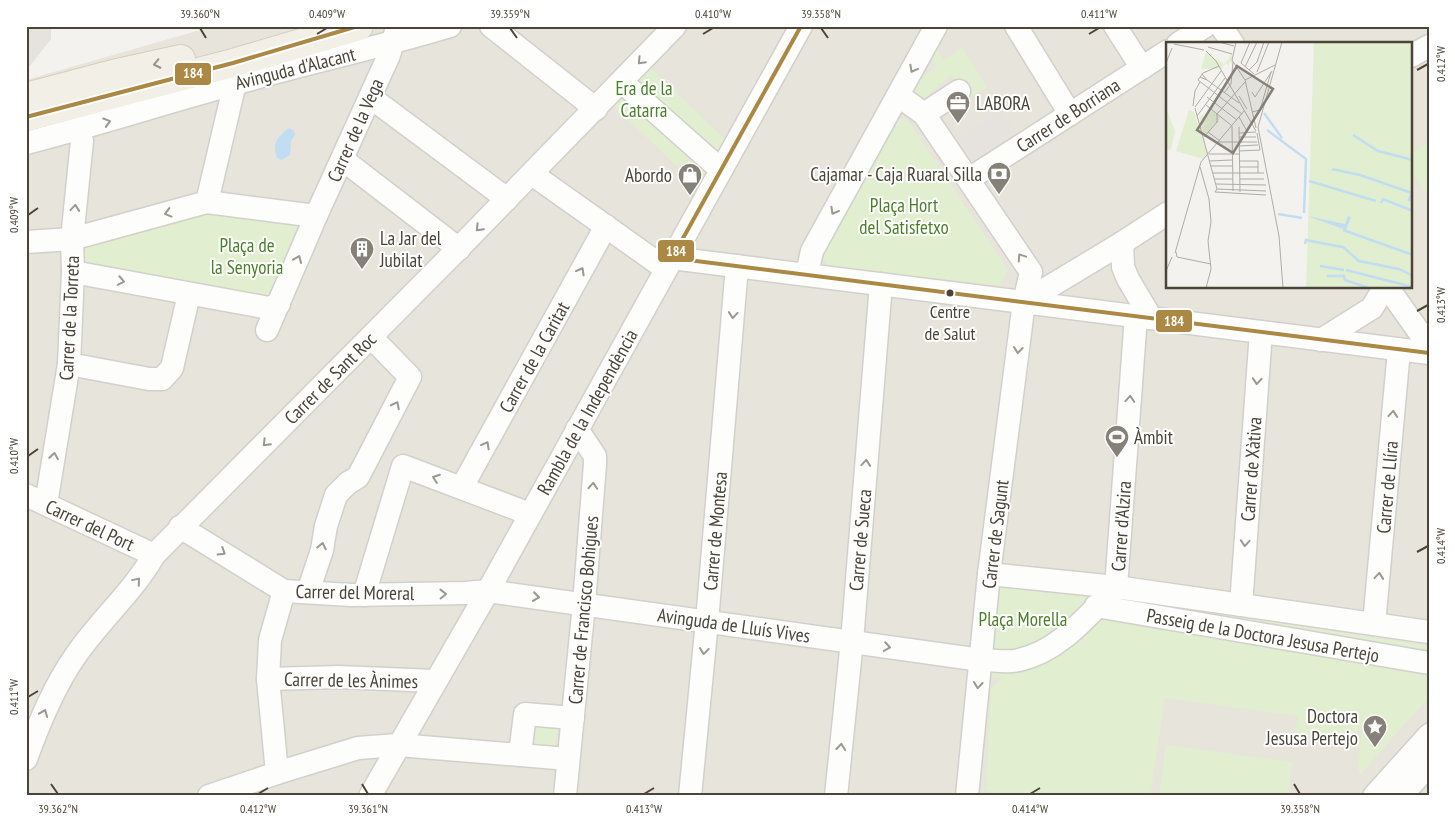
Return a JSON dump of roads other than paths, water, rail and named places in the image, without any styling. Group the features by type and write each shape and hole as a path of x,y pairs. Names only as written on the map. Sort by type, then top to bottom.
{"main road":[{"name":"Avinguda d'Alacant","path":"26,97 113,74 231,48 306,26"},
{"name":"Avinguda d'Alacant","path":"26,117 233,63 359,26"}],"street":[{"name":"Avinguda d'Alacant","path":"26,144 79,130 395,35 450,26"},
{"path":"490,26 596,109"},
{"name":"Carrer de Sant Roc","path":"26,759 50,700 76,655 144,573 154,555 532,174 675,26"},
{"name":"Rambla de la Independència","path":"370,796 488,590 801,26"},
{"path":"807,274 812,251 936,26"},
{"path":"1016,26 1070,114"},
{"path":"1115,26 1142,68"},
{"path":"1181,42 1205,26"},
{"path":"1221,26 1232,42"},
{"name":"Carrer de la Vega","path":"316,216 389,55 395,35"},
{"path":"1412,55 1429,46"},
{"name":"Carrer de Borriana","path":"969,179 1166,52"},
{"path":"622,82 720,170"},
{"path":"207,202 235,83"},
{"path":"924,114 959,91"},
{"name":"Carrer de Sagunt","path":"899,96 924,114 1031,272 1024,302 989,574 968,796"},
{"path":"370,97 507,199"},
{"name":"Carrer de la Torreta","path":"46,504 69,364 73,272 72,238 82,141 79,130"},
{"path":"342,158 459,248"},
{"path":"532,174 606,226 669,264 738,266 807,274 1429,354"},
{"path":"26,242 72,238 207,202 316,216 267,330"},
{"path":"1024,302 1166,214"},
{"name":"Carrer de la Caritat","path":"462,488 606,226"},
{"path":"1122,243 1123,267 1144,317"},
{"name":"Carrer de Montesa","path":"690,796 738,266"},
{"path":"73,272 269,308 279,304"},
{"name":"Carrer de Sueca","path":"836,796 852,642 880,284"},
{"path":"1321,340 1372,308 1383,289"},
{"path":"1389,289 1429,346"},
{"path":"69,364 149,379 162,379 172,368 189,294"},
{"name":"Carrer d'Alzira","path":"1116,587 1144,317"},
{"name":"Carrer de Xàtiva","path":"1241,605 1261,332"},
{"path":"308,592 322,550 326,526 336,495 348,483 358,477 410,377 371,337"},
{"name":"Carrer de Llíra","path":"1374,624 1399,350"},
{"name":"Carrer de Francisco Bohigues","path":"565,796 584,604 595,456 577,429"},
{"path":"364,595 403,466 530,514"},
{"name":"Carrer del Port","path":"26,495 154,555"},
{"name":"Carrer del Moreral","path":"180,527 284,591 364,595 465,593 488,590"},
{"name":"Passeig de la Doctora Jesusa Pertejo","path":"989,574 1116,587 1429,632"},
{"name":"Avinguda de Lluís Vives","path":"488,590 981,660 1018,661 1039,654 1064,638 1116,587"},
{"path":"276,773 268,679 270,640 284,591"},
{"name":"Passeig de la Doctora Jesusa Pertejo","path":"1096,606 1429,663"},
{"name":"Carrer de les Ànimes","path":"268,679 339,677 435,681"},
{"path":"520,754 525,714 573,718"},
{"path":"1374,796 1429,734"},
{"path":"218,794 276,773 358,748 398,745 568,759"},
{"path":"1401,796 1429,765"}],"water":[{"path":"289,128 294,131 295,135 291,141 290,155 282,160 278,159 275,150 276,142"}],"place":[{"name":"LABORA","path":"958,124"},
{"name":"Cajamar - Caja Ruaral Silla","path":"999,195"},
{"name":"Abordo","path":"690,196"},
{"name":"La Jar del Jubilat","path":"362,270"},
{"name":"Centre de Salut","path":"950,293"},
{"name":"Àmbit","path":"1117,458"},
{"name":"Doctora Jesusa Pertejo","path":"1375,748"}],"park label":[{"name":"Era de la Catarra","path":"644,99"},
{"name":"Plaça Hort del Satisfetxo","path":"904,216"},
{"name":"Plaça de la Senyoria","path":"247,256"},
{"name":"Plaça Morella","path":"1023,619"}]}
